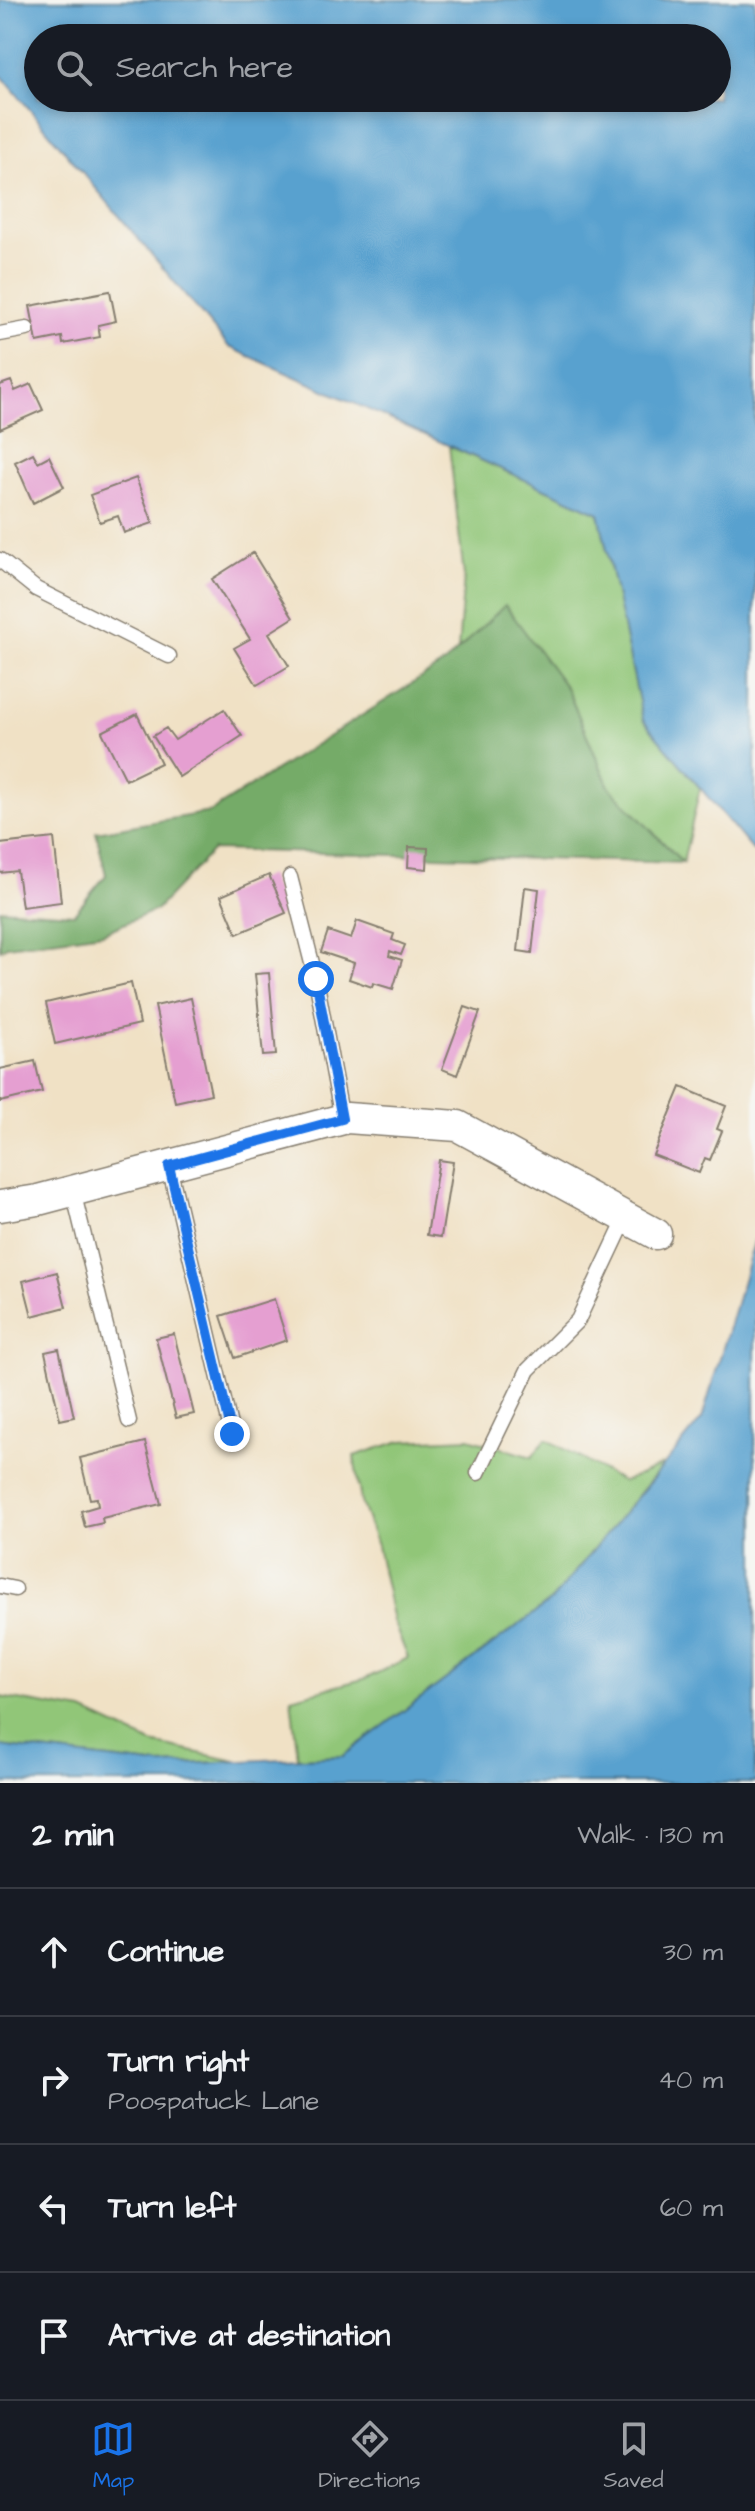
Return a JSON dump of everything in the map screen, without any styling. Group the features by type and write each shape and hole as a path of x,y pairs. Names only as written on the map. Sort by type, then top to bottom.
{"street":[{"path":"0,1206 38,1200 342,1119 458,1126 656,1234"}],"lane":[{"path":"0,334 27,329"},
{"path":"0,560 36,589 169,656"},
{"path":"290,877 316,979 342,1119"},
{"path":"169,1166 232,1434"},
{"path":"73,1191 129,1421"},
{"path":"478,1473 528,1370 578,1320 626,1218"}],"green space":[{"path":"449,446 599,513 643,720 700,788 683,863 609,787 567,689 505,606 458,650 464,576"},
{"path":"505,605 567,689 609,787 683,863 213,850 156,910 103,933 7,946 0,950 0,909 74,914 106,875 96,832 210,812 446,662"},
{"path":"469,1438 532,1457 546,1439 623,1482 664,1464 552,1600 343,1756 298,1758 291,1698 367,1678 408,1658 393,1621 377,1546 361,1502 354,1456 401,1441"},
{"path":"0,1697 83,1711 152,1743 236,1761 161,1765 0,1746"}],"water":[{"path":"0,0 755,0 755,853 643,720 599,513 229,347 32,112 731,112 731,24 24,24 24,103 0,74"},
{"path":"755,1239 755,1783 0,1783 0,1746 161,1765 343,1756 552,1600 702,1419"}],"building":[{"path":"110,291 116,321 98,325 100,337 63,344 62,337 37,342 30,306"},
{"path":"11,381 15,391 31,384 43,410 0,429 0,385"},
{"path":"33,453 38,462 49,456 64,487 33,503 15,462"},
{"path":"136,478 153,523 124,533 118,516 100,522 90,495"},
{"path":"253,553 293,618 269,633 289,666 257,685 234,648 250,639 212,579"},
{"path":"224,709 242,736 179,777 153,736 166,728 175,740"},
{"path":"137,714 161,763 126,780 102,732"},
{"path":"54,838 61,902 22,907 17,871 0,873 0,844"},
{"path":"409,847 428,848 427,869 408,867"},
{"path":"269,875 286,913 237,934 221,896"},
{"path":"525,887 539,889 532,953 518,951"},
{"path":"357,921 394,934 392,940 405,945 401,955 390,951 389,956 402,960 393,989 373,983 372,987 349,979 354,963 321,952 328,931 351,939"},
{"path":"269,973 276,1055 263,1056 255,974"},
{"path":"131,983 140,1024 55,1044 46,1003"},
{"path":"191,998 211,1094 175,1102 155,1006"},
{"path":"465,1007 480,1012 457,1075 442,1069"},
{"path":"35,1061 42,1092 0,1102 0,1069"},
{"path":"681,1087 726,1106 717,1129 722,1131 710,1160 705,1158 699,1173 653,1155"},
{"path":"439,1160 453,1162 441,1237 427,1235"},
{"path":"57,1272 66,1307 32,1316 23,1281"},
{"path":"274,1299 287,1340 235,1358 221,1316"},
{"path":"174,1334 194,1414 176,1418 156,1338"},
{"path":"59,1349 74,1417 60,1420 45,1352"},
{"path":"145,1442 161,1504 102,1518 103,1523 85,1527 81,1511 98,1506 97,1498 90,1499 80,1458"}],"route":[{"path":"232,1434 169,1166 342,1119 316,979"}]}
